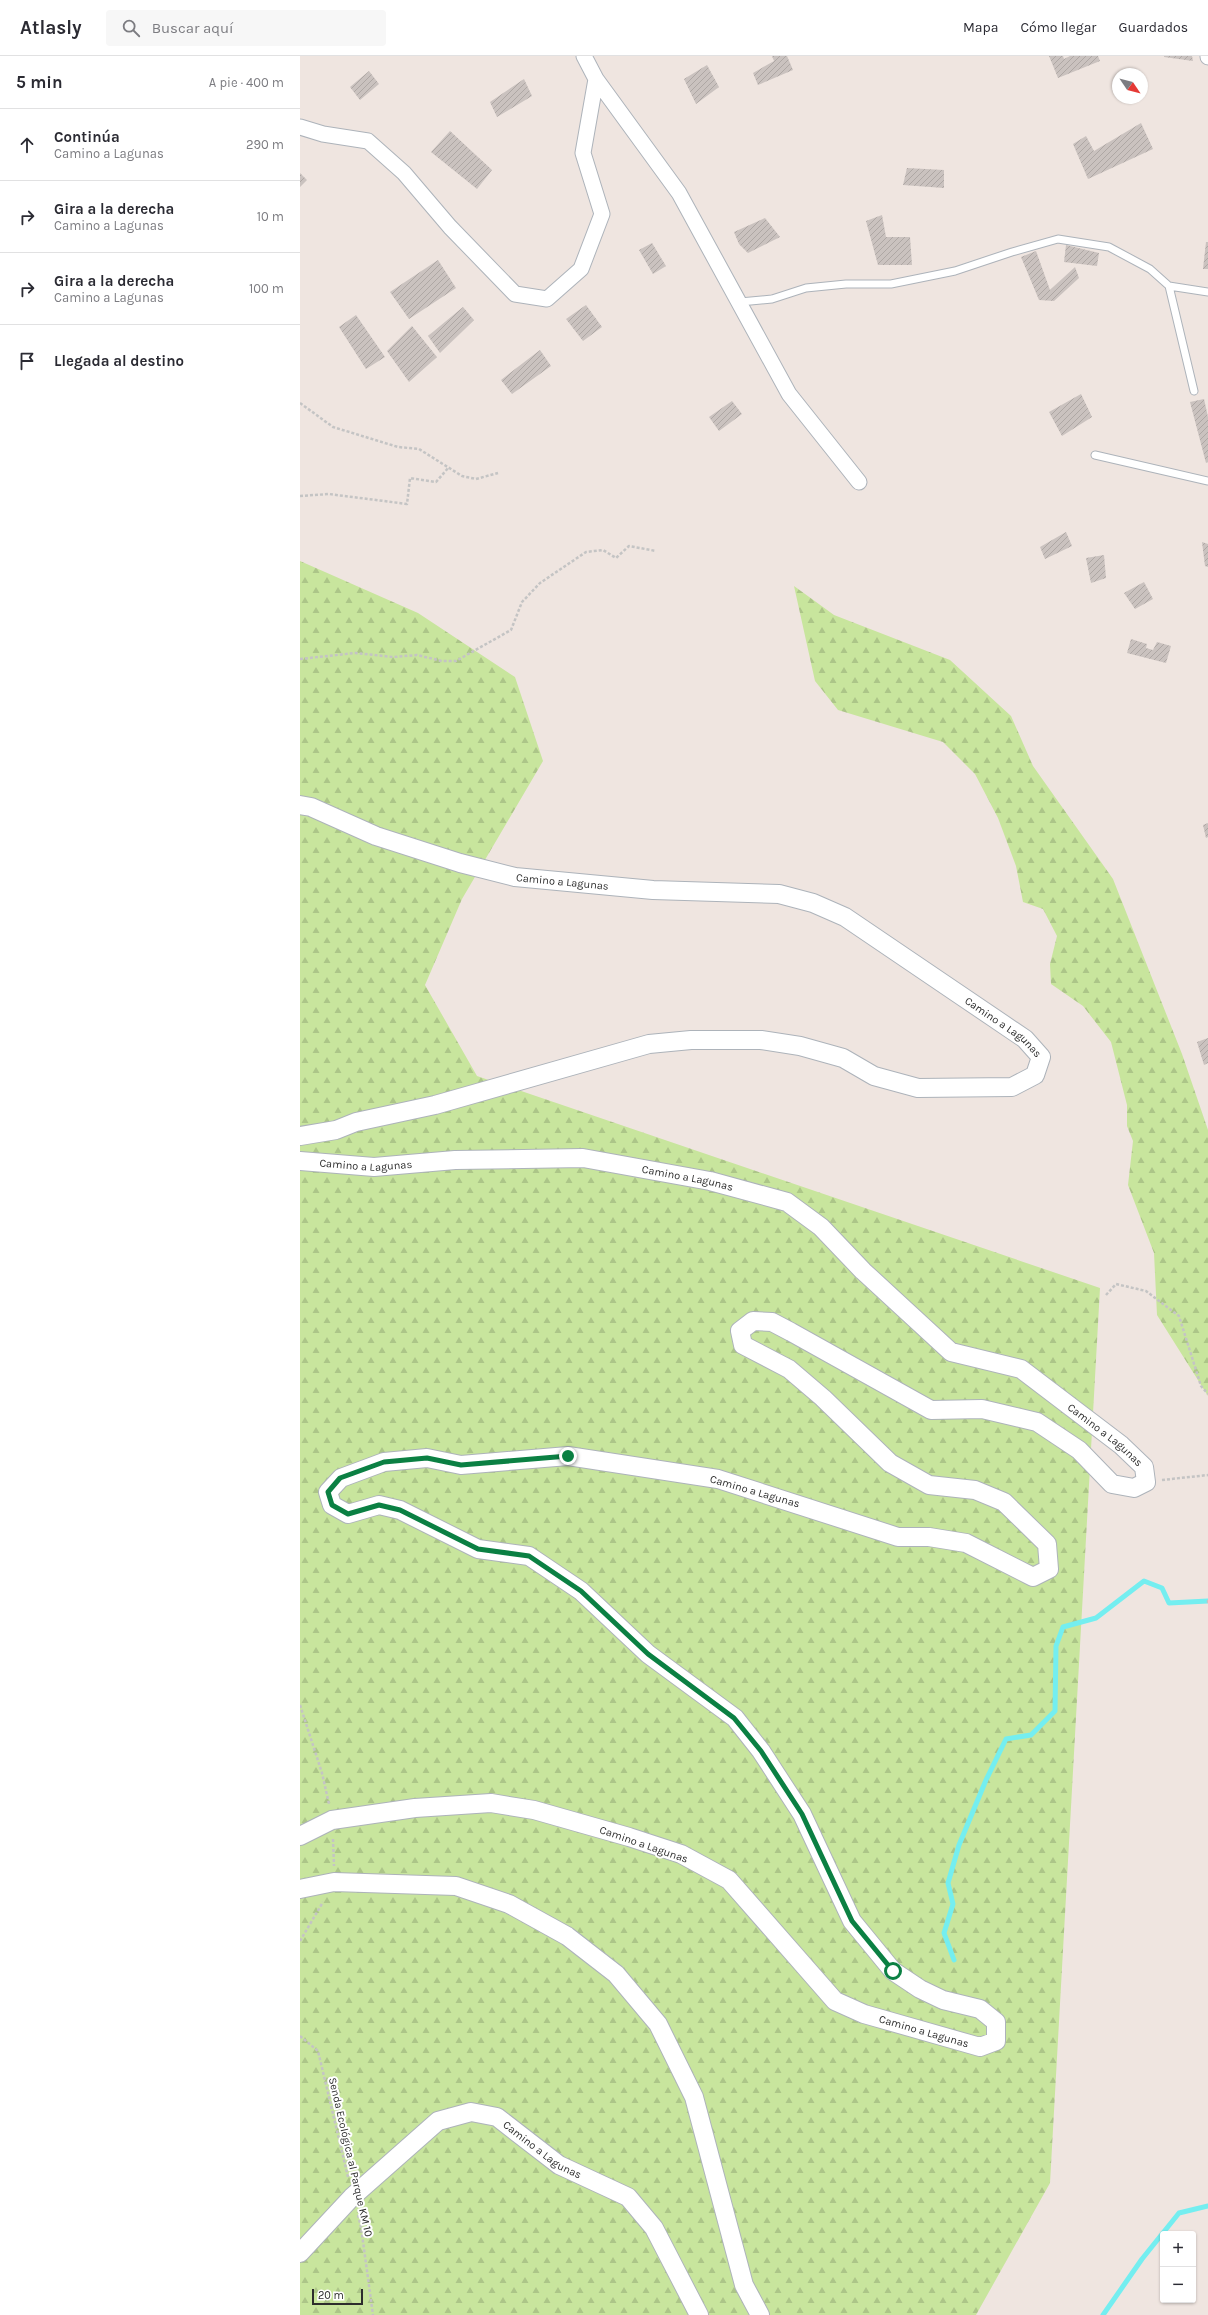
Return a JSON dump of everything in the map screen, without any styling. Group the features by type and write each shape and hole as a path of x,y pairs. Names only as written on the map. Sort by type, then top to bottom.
{"street":[{"path":"584,56 596,79 679,193 789,394 859,482"},
{"path":"300,127 323,134 368,141 404,173 450,227 515,294 547,299 581,269 602,214 583,153 596,79"},
{"name":"Camino a Lagunas","path":"300,804 311,806 376,836 460,863 515,877 653,890 779,894 813,902 844,917 1025,1039 1041,1057 1035,1075 1012,1087 918,1088 874,1076 843,1058 800,1046 761,1040 691,1040 649,1044 434,1105 356,1122 336,1130 300,1136"},
{"name":"Camino a Lagunas","path":"300,1161 374,1167 454,1160 583,1158 710,1181 787,1202 821,1227 863,1270 952,1352 1021,1369 1121,1445 1144,1467 1146,1482 1134,1488 1112,1484 1079,1450 1037,1422 982,1408 931,1410 772,1322 753,1321 740,1331 743,1345 789,1369 823,1398 890,1463 930,1485 975,1490 1004,1502 1047,1544 1048,1569 1033,1577 966,1544 929,1537 898,1537 718,1479 568,1456 461,1465 427,1458 384,1462 340,1478 328,1492 332,1505 348,1514 379,1505 400,1510 478,1549 529,1556 581,1591 648,1654 734,1718 761,1751 802,1814 852,1921 893,1971 920,1989 943,2000 980,2009 996,2022 996,2041 980,2047 864,2014 835,2000 729,1880 681,1854 629,1837 534,1810 491,1803 415,1808 332,1820 300,1836"},
{"path":"300,1889 334,1882 456,1886 509,1904 567,1936 616,1974 658,2024 694,2097 744,2285 760,2315"},
{"name":"Camino a Lagunas","path":"300,2253 352,2197 438,2120 471,2112 497,2117 559,2165 628,2197 654,2228 700,2315"}],"lane":[{"path":"740,302 772,299 806,288 846,284 891,284 955,271 1012,252 1058,239 1108,247 1150,269 1169,286 1208,292"},
{"path":"1169,286 1194,391"},
{"path":"1095,455 1208,481"}],"path":[{"path":"300,403 333,427 398,447 419,449 462,476 476,479 498,473"},
{"path":"300,496 329,494 407,504 410,478 436,482 449,467"},
{"path":"300,659 354,653 393,657 417,655 442,661 456,661 511,630 522,602 540,583 586,552 603,550 616,558 629,546 656,551"},
{"path":"1106,1295 1116,1284 1146,1291 1179,1316 1201,1386 1208,1394"},
{"path":"1146,1482 1208,1475"},
{"name":"Senda Ecológica al Parque KM 10","path":"300,2036 318,2051 352,2197 361,2227 373,2315"}],"green space":[{"path":"300,561 418,613 515,677 543,761 462,899 425,985 477,1076 1100,1288 1050,2183 976,2315 300,2315"},
{"path":"794,586 834,615 950,660 1011,716 1033,766 1113,879 1182,1054 1208,1130 1208,1396 1157,1315 1154,1253 1128,1185 1133,1141 1127,1126 1127,1105 1111,1042 1083,1006 1051,984 1050,964 1057,936 1043,909 1023,902 1016,866 998,818 975,774 943,742 838,710 815,681"}],"building":[{"path":"772,56 787,56 793,70 758,85 753,73 774,61"},
{"path":"1049,56 1063,56 1064,59 1070,56 1098,56 1100,61 1058,78"},
{"path":"1192,56 1193,61 1164,57"},
{"path":"707,65 719,87 696,104 684,79"},
{"path":"369,71 379,84 360,100 350,87"},
{"path":"524,79 532,96 497,117 490,102"},
{"path":"1141,123 1153,149 1088,179 1073,144 1086,136 1094,151"},
{"path":"450,131 492,170 477,189 431,152"},
{"path":"907,168 944,170 944,188 903,185"},
{"path":"300,173 307,180 300,187"},
{"path":"882,215 886,237 910,237 912,265 878,265 866,221"},
{"path":"765,218 780,237 748,253 739,244 734,232"},
{"path":"1206,242 1208,242 1208,269 1203,269"},
{"path":"652,243 666,266 653,274 639,250"},
{"path":"1066,245 1099,253 1097,266 1064,262"},
{"path":"1036,251 1050,290 1075,267 1079,278 1054,301 1039,300 1021,257"},
{"path":"438,260 456,288 409,319 390,292"},
{"path":"586,305 602,327 583,341 566,319"},
{"path":"463,307 474,320 440,353 428,336"},
{"path":"356,315 385,357 366,369 339,327"},
{"path":"412,326 437,357 409,382 387,351"},
{"path":"540,350 551,366 512,394 501,380"},
{"path":"1081,394 1092,417 1062,436 1049,412"},
{"path":"1204,399 1208,417 1208,462 1206,463 1190,402"},
{"path":"732,401 742,414 719,431 709,417"},
{"path":"1066,532 1072,546 1045,559 1040,547"},
{"path":"1202,542 1208,544 1208,567 1205,566"},
{"path":"1104,555 1106,578 1091,583 1086,558"},
{"path":"1144,582 1153,599 1135,609 1124,593"},
{"path":"1131,639 1147,644 1146,648 1153,650 1157,642 1171,646 1166,663 1127,653"},
{"path":"1208,823 1208,837 1206,838 1203,825"},
{"path":"1208,1038 1208,1063 1204,1065 1197,1042"}],"waterway":[{"path":"954,1960 944,1933 953,1904 948,1883 959,1845 986,1780 1006,1739 1031,1735 1055,1711 1056,1646 1063,1627 1096,1618 1144,1581 1162,1588 1169,1603 1208,1601"},
{"path":"1103,2315 1142,2259 1179,2213 1208,2206"}],"route":[{"path":"568,1456 461,1465 427,1458 384,1462 340,1478 328,1492 332,1505 348,1514 379,1505 400,1510 478,1549 529,1556 581,1591 648,1654 734,1718 761,1751 802,1814 852,1921 893,1971"}]}
